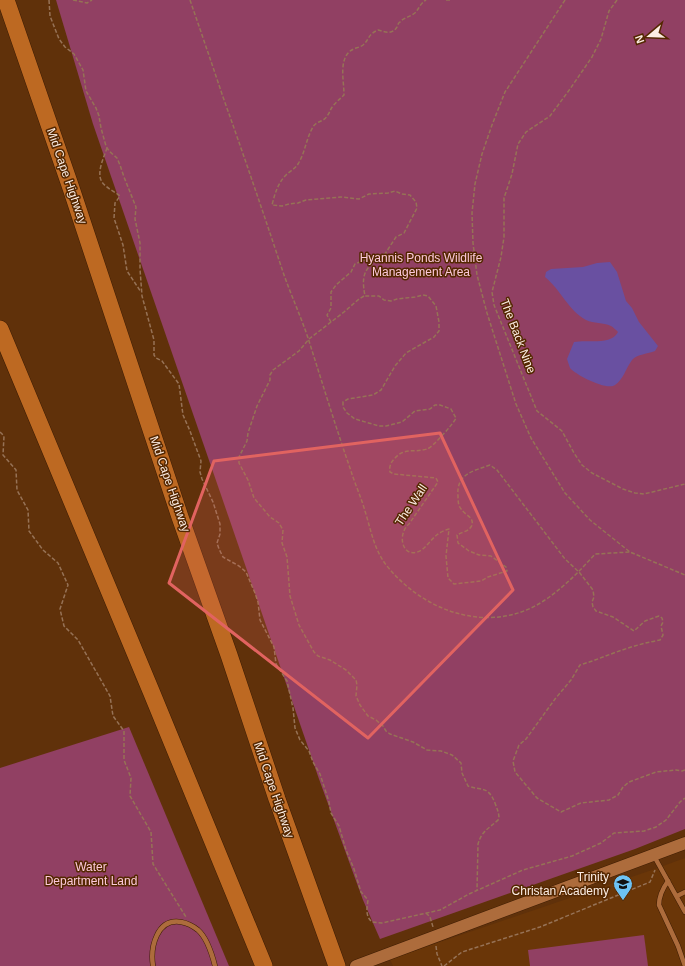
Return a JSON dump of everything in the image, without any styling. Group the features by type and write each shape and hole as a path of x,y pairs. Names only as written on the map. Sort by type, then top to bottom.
{"highway":[{"name":"Mid Cape Highway","path":"6,0 71,188 180,517 204,581 264,762 337,966"},
{"path":"0,329 264,966"}],"street":[{"path":"356,966 435,936 655,859 685,843"}],"lane":[{"path":"655,859 685,912"},
{"path":"668,881 664,888 659,905 678,946 684,966"},
{"path":"676,896 685,892"},
{"path":"152,966 152,955 156,935 162,928 173,922 189,924 198,930 205,939 215,966"}],"path":[{"path":"49,0 50,16 59,39 65,47 74,54 83,70 86,91 99,116 107,148 117,158 136,207 135,219 140,243 141,292 147,319 154,340 154,355 162,361 179,384 183,415 201,461 200,472 202,479 213,502 220,524 218,543 219,549 223,557 239,566 246,572 255,593 258,602 260,620 274,647 276,664 287,682 293,708 295,728 300,740 309,751 320,774 331,813 339,826 361,892 368,900 367,912 369,919 372,922 382,922 440,910 477,890 523,870 572,856 601,843 614,833 644,831 656,826 666,820 685,798"},
{"path":"73,0 87,3 92,0"},
{"path":"190,0 281,268 309,339 323,387 379,554 388,567 422,598 450,612 492,619 509,616 540,604 560,590 595,554 630,552"},
{"path":"426,0 423,1 416,12 410,17 399,22 391,33 378,30 372,32 365,44 350,51 342,64 344,76 344,95 332,106 328,116 315,124 313,127 297,165 279,184 272,205 282,206 306,200 341,197 359,199 369,194 395,191 410,195 416,202 417,208 404,233 396,238 383,257 367,268 363,280 365,296 359,298 309,339 299,351 272,370 270,380 257,406 248,433 247,441 239,457 238,463 248,480 254,498 270,517 279,523 282,530 282,542 287,557 290,596 299,625 314,652 318,656 330,660 346,670 356,680 358,685 356,696 360,705 368,716 376,720 386,731 390,734 413,742 427,750 441,751 452,755 461,763 462,773 468,786 489,792 493,797 498,810 499,819 483,832 480,837 478,844 477,890"},
{"path":"446,0 451,0"},
{"path":"565,0 505,92 482,154 475,184 472,213 473,243 477,275 487,313 516,404 531,438 565,493 590,520 630,552 685,575"},
{"name":"The Back Nine","path":"617,0 609,11 601,39 592,57 570,89 550,116 526,132 518,144 512,174 504,198 504,237 501,257 492,292 494,305 537,410 562,431 582,465 592,473 623,489 635,493 644,494 685,484"},
{"path":"107,148 100,177 102,182 120,196 115,203 114,218 127,271 141,292"},
{"path":"331,322 327,314 331,308 331,292 336,285 351,272 356,264 361,261 377,254 383,257"},
{"name":"The Wall","path":"365,296 379,296 384,300 391,301 423,295 428,296 436,306 439,331 434,337 406,353 395,366 381,390 372,395 348,399 343,402 343,407 347,413 355,419 379,426 386,426 402,422 415,411 430,409 435,405 440,405 451,409 456,418 454,423 445,430 440,438 428,449 404,451 399,454 389,466 390,472 394,474 436,478 438,482 405,528 402,535 402,540 407,550 412,553 418,552 439,533 449,529 446,556 448,578 454,584 481,581 488,577 507,572 506,567 491,556 479,555 469,551 458,543 457,535 468,530 472,526 472,520 469,515 462,511 458,504 457,487 460,480 471,472 490,465 497,470 565,559 579,572"},
{"path":"0,432 4,436 3,455 16,470 17,490 28,510 30,531 43,550 58,563 68,585 60,610 64,626 78,640 90,659 110,696 113,716 124,731 124,760 131,778 130,796 151,832 153,864 185,915 189,924"},
{"path":"579,572 593,590 594,597 592,602 596,611 613,617 634,631 645,621 659,616 664,622 661,626 663,635 660,640 646,642 609,654 580,666 526,739 519,745 513,761 515,772 537,798 561,812 582,803 609,800 618,795 623,787 629,782 656,772 685,770"},
{"path":"426,913 430,917 435,936 436,950 443,966 462,952 540,927 650,882 655,859"}],"highlighted area":[{"path":"440,433 513,590 368,738 169,583 214,461"}],"shaded area":[{"path":"610,262 617,272 626,301 632,308 639,322 658,346 655,351 634,358 618,383 611,386 605,386 573,371 570,368 567,359 574,342 604,341 615,336 618,332 611,326 589,321 580,316 545,277 546,272 551,269 583,267 597,263"},
{"name":"Trinity Christan Academy","path":"685,858 685,966 393,966 390,959 655,869"}],"green space":[{"name":"Hyannis Ponds Wildlife Management Area","path":"56,0 685,0 685,829 635,849 380,939 363,900 319,779 93,124"},
{"name":"Water Department Land","path":"129,727 229,966 0,966 0,768"},
{"path":"644,935 648,966 530,966 528,950"}],"place":[{"name":"Trinity Christan Academy","path":"623,901"}]}
